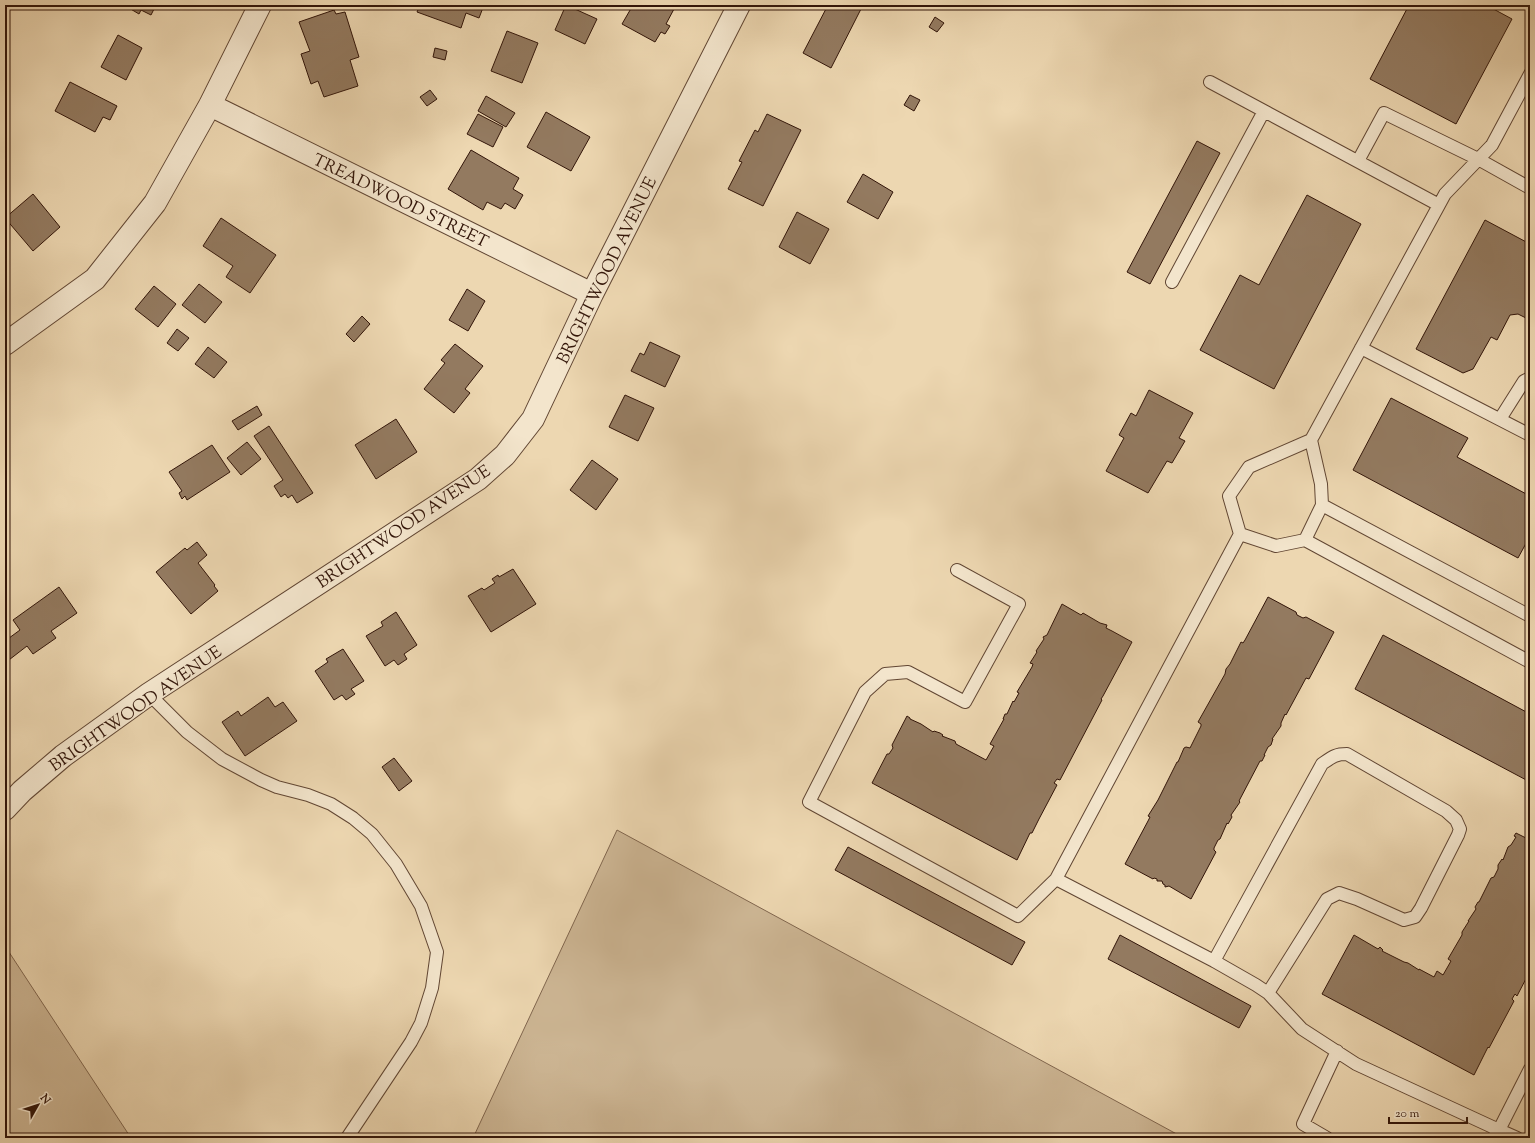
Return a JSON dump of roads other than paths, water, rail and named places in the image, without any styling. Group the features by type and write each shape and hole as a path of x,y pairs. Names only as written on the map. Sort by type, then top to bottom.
{"street":[{"path":"5,344 95,279 155,204 210,105 260,5"},
{"name":"BRIGHTWOOD AVENUE","path":"5,809 22,791 63,756 149,694 478,479 499,460 533,419 592,294 739,5"},
{"name":"TREADWOOD STREET","path":"210,105 592,294"}],"lane":[{"path":"1210,82 1439,205"},
{"path":"957,570 1019,604 965,702 908,672 885,674 865,692 809,802 1018,916 1056,879 1240,534 1228,496 1249,467 1311,440 1445,194 1492,145 1528,82"},
{"path":"1172,282 1264,111"},
{"path":"1358,161 1384,113 1478,159 1530,188"},
{"path":"1361,348 1500,418 1530,435"},
{"path":"1500,418 1524,381 1530,378"},
{"path":"1305,540 1322,505 1320,484 1311,440"},
{"path":"1322,505 1530,616"},
{"path":"1240,534 1276,546 1305,540 1530,662"},
{"path":"149,694 187,732 222,759 277,787 308,794 331,804 353,818 372,834 396,864 420,906 437,952 432,988 428,1002 421,1023 411,1042 347,1138"},
{"path":"1214,961 1322,764 1331,758 1338,754 1347,754 1446,812 1456,820 1460,829 1458,835 1415,917 1404,920 1357,899 1339,893 1328,899 1268,993"},
{"path":"1056,879 1214,961 1268,993 1302,1029 1356,1064 1496,1134 1517,1138"},
{"path":"1326,1138 1303,1124 1337,1051"},
{"path":"1496,1134 1530,1069"}]}
